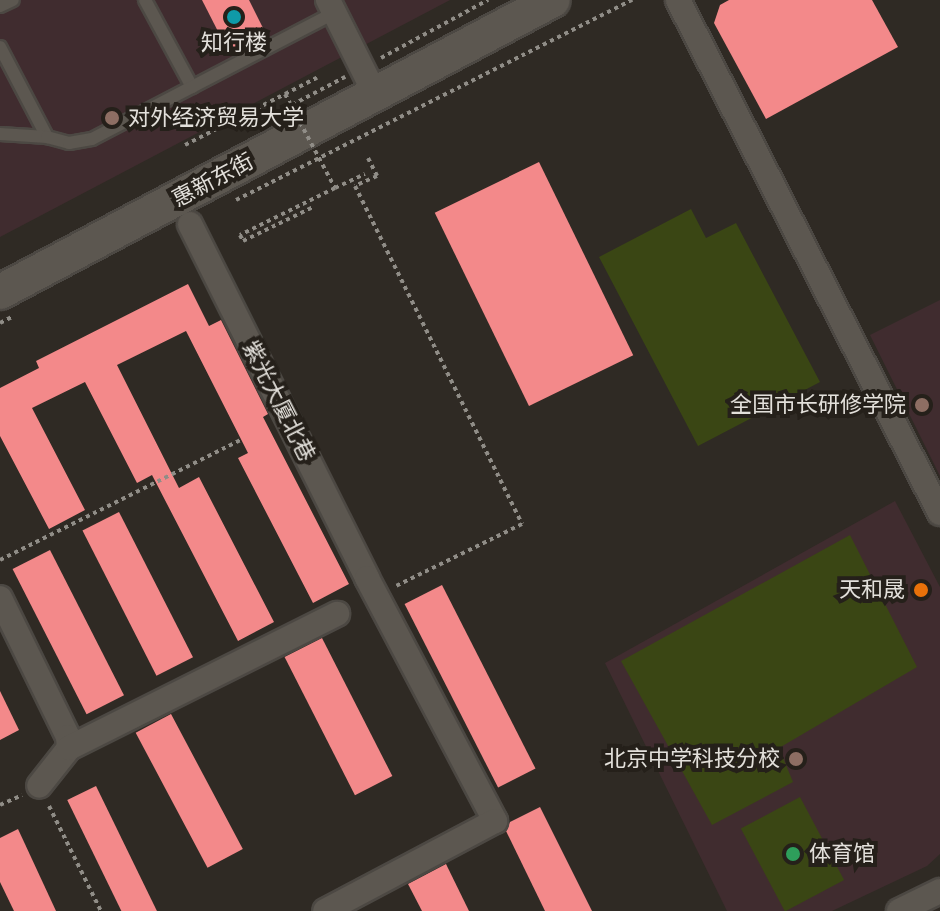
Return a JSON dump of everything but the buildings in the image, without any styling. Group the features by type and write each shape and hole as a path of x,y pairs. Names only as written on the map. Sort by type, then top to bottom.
{"street":[{"name":"惠新东街","path":"7,304 375,94 553,0"},
{"path":"678,0 940,513"},
{"path":"331,6 375,94"},
{"name":"紫光大厦北巷","path":"190,224 372,587 495,821 325,911"},
{"path":"0,598 68,737 69,748"},
{"path":"39,786 69,748 337,614"},
{"path":"899,911 940,891"}],"lane":[{"path":"0,6 13,0"},
{"path":"145,0 192,87"},
{"path":"0,134 47,137 69,143 92,139 192,87 331,6"},
{"path":"0,47 47,137"}],"path":[{"path":"232,202 632,0"},
{"path":"185,145 317,78"},
{"path":"285,94 335,188"},
{"path":"368,158 377,176 355,186 522,524 372,587"},
{"path":"313,207 243,241 240,235 365,174"},
{"path":"0,323 7,304"},
{"path":"0,560 243,439"},
{"path":"39,786 101,911"}],"shaded area":[{"name":"对外经济贸易大学","path":"0,0 450,0 0,237"},
{"name":"全国市长研修学院","path":"940,300 940,476 870,335"},
{"name":"北京中学科技分校","path":"895,501 940,587 940,854 927,866 832,911 727,911 605,663"}],"green space":[{"path":"691,209 706,238 736,223 820,382 698,446 599,257"},
{"path":"850,535 917,667 779,748 793,782 712,825 621,661"},
{"name":"体育馆","path":"800,797 844,880 785,911 741,828"}],"place":[{"name":"知行楼","path":"234,17"},
{"name":"对外经济贸易大学","path":"112,118"},
{"name":"全国市长研修学院","path":"922,405"},
{"name":"天和晟","path":"921,590"},
{"name":"北京中学科技分校","path":"796,759"},
{"name":"体育馆","path":"793,854"}]}
